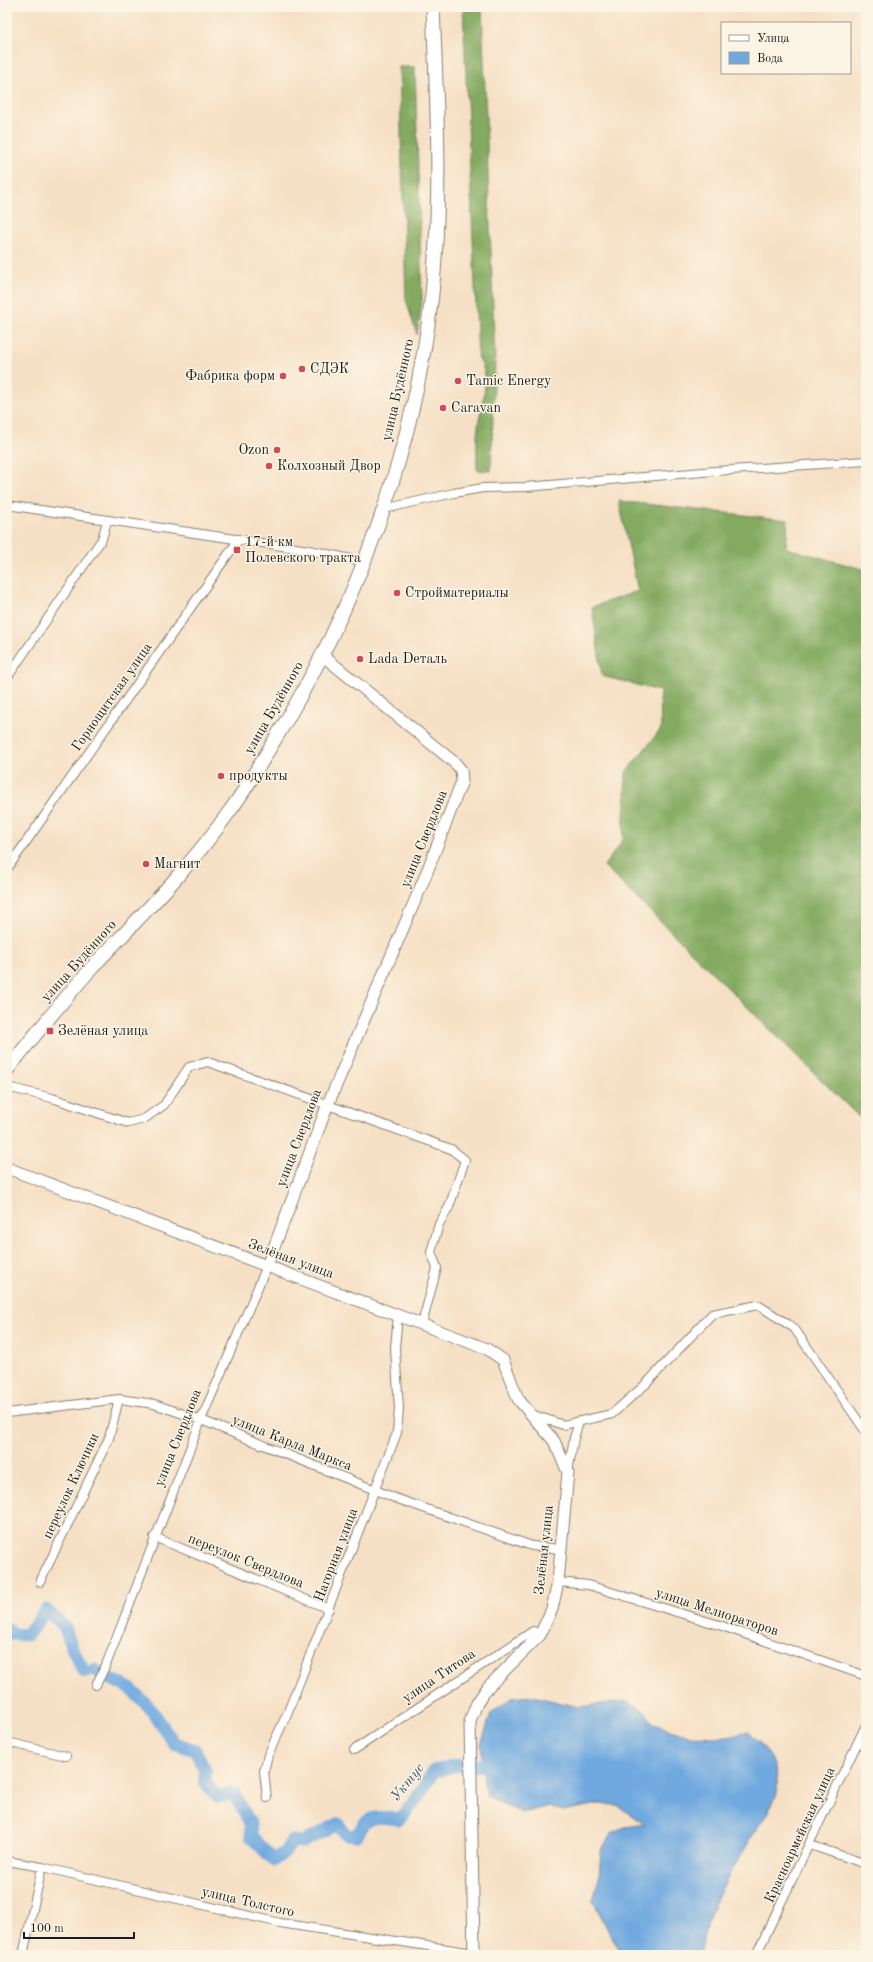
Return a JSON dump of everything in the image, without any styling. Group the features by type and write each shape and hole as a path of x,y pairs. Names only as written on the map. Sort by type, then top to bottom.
{"main road":[{"name":"улица Будённого","path":"7,1070 47,1020 98,962 167,890 230,811 297,704 322,655 365,562 384,509 410,413 422,360 432,290 437,218 438,130 433,7"}],"street":[{"path":"384,509 483,488 526,487 715,471 866,461"},
{"path":"7,505 316,551 365,562"},
{"path":"7,678 102,539 107,521"},
{"name":"Горнощитская улица","path":"7,869 239,539"},
{"name":"улица Свердлова","path":"96,1685 106,1665 154,1537 201,1420 267,1266 328,1104 425,877 463,776 461,770 455,763 322,655"},
{"path":"7,1087 52,1098 128,1123 144,1119 164,1105 189,1067 208,1062 451,1149 465,1160 449,1206 440,1224 431,1252 437,1268 422,1324"},
{"name":"Зелёная улица","path":"7,1168 487,1349 503,1360 518,1399 534,1415 554,1441 568,1472 558,1582 552,1609 540,1635 488,1687 477,1703 470,1721 474,1954"},
{"path":"534,1415 563,1426 612,1414 646,1384 712,1314 758,1305 794,1328 866,1432"},
{"name":"Нагорная улица","path":"267,1798 264,1771 268,1755 287,1714 329,1610 397,1433 399,1408 395,1348 398,1315"},
{"name":"улица Карла Маркса","path":"7,1413 120,1399 154,1404 201,1420 375,1490 532,1546 560,1549"},
{"name":"переулок Ключики","path":"40,1582 109,1438 120,1399"},
{"path":"568,1472 574,1438 579,1422"},
{"name":"переулок Свердлова","path":"154,1537 329,1610"},
{"name":"улица Мелиораторов","path":"558,1582 588,1585 683,1614 866,1676"},
{"name":"улица Титова","path":"354,1750 533,1631 540,1635"},
{"name":"Красноармейская улица","path":"756,1955 810,1845 866,1725"},
{"path":"7,1742 66,1756"},
{"path":"810,1845 866,1864"},
{"name":"улица Толстого","path":"7,1861 42,1867 280,1923 486,1955"},
{"path":"23,1955 42,1867"}],"green space":[{"path":"463,7 482,7 495,363 491,471 477,470 477,431 485,382 482,365 478,357"},
{"path":"399,67 415,67 422,299 417,335 406,300"},
{"path":"619,501 788,520 786,548 866,570 866,1124 604,866 623,840 626,772 661,729 660,691 602,676 592,607 638,591"}],"water":[{"path":"533,1696 579,1707 625,1701 644,1711 654,1724 688,1736 727,1737 749,1732 767,1752 776,1774 777,1793 770,1809 722,1887 708,1920 703,1938 701,1955 622,1955 593,1901 599,1877 601,1851 611,1834 626,1827 644,1824 617,1805 599,1804 563,1811 550,1806 522,1813 485,1795 481,1744 491,1714 511,1698"}],"waterway":[{"name":"Уктус","path":"7,1628 12,1634 27,1635 46,1610 64,1626 72,1648 83,1670 86,1672"},
{"name":"Уктус","path":"95,1670 132,1690 151,1709 174,1743 195,1750 205,1770 205,1782 217,1797 234,1794 250,1823 251,1837 274,1860 285,1852 292,1841 303,1842 338,1824 346,1835 357,1836 365,1823 369,1820 379,1817 399,1819 414,1803 434,1771 457,1765 498,1766"}],"place":[{"name":"СДЭК","path":"302,369"},
{"name":"Фабрика форм","path":"283,376"},
{"name":"Tamic Еnergy","path":"458,381"},
{"name":"Caravan","path":"443,408"},
{"name":"Ozon","path":"277,450"},
{"name":"Колхозный Двор","path":"269,466"},
{"name":"17-й км Полевского тракта","path":"237,550"},
{"name":"Стройматериалы","path":"397,593"},
{"name":"Lada Dеталь","path":"360,659"},
{"name":"продукты","path":"221,776"},
{"name":"Магнит","path":"146,864"},
{"name":"Зелёная улица","path":"50,1031"}]}
